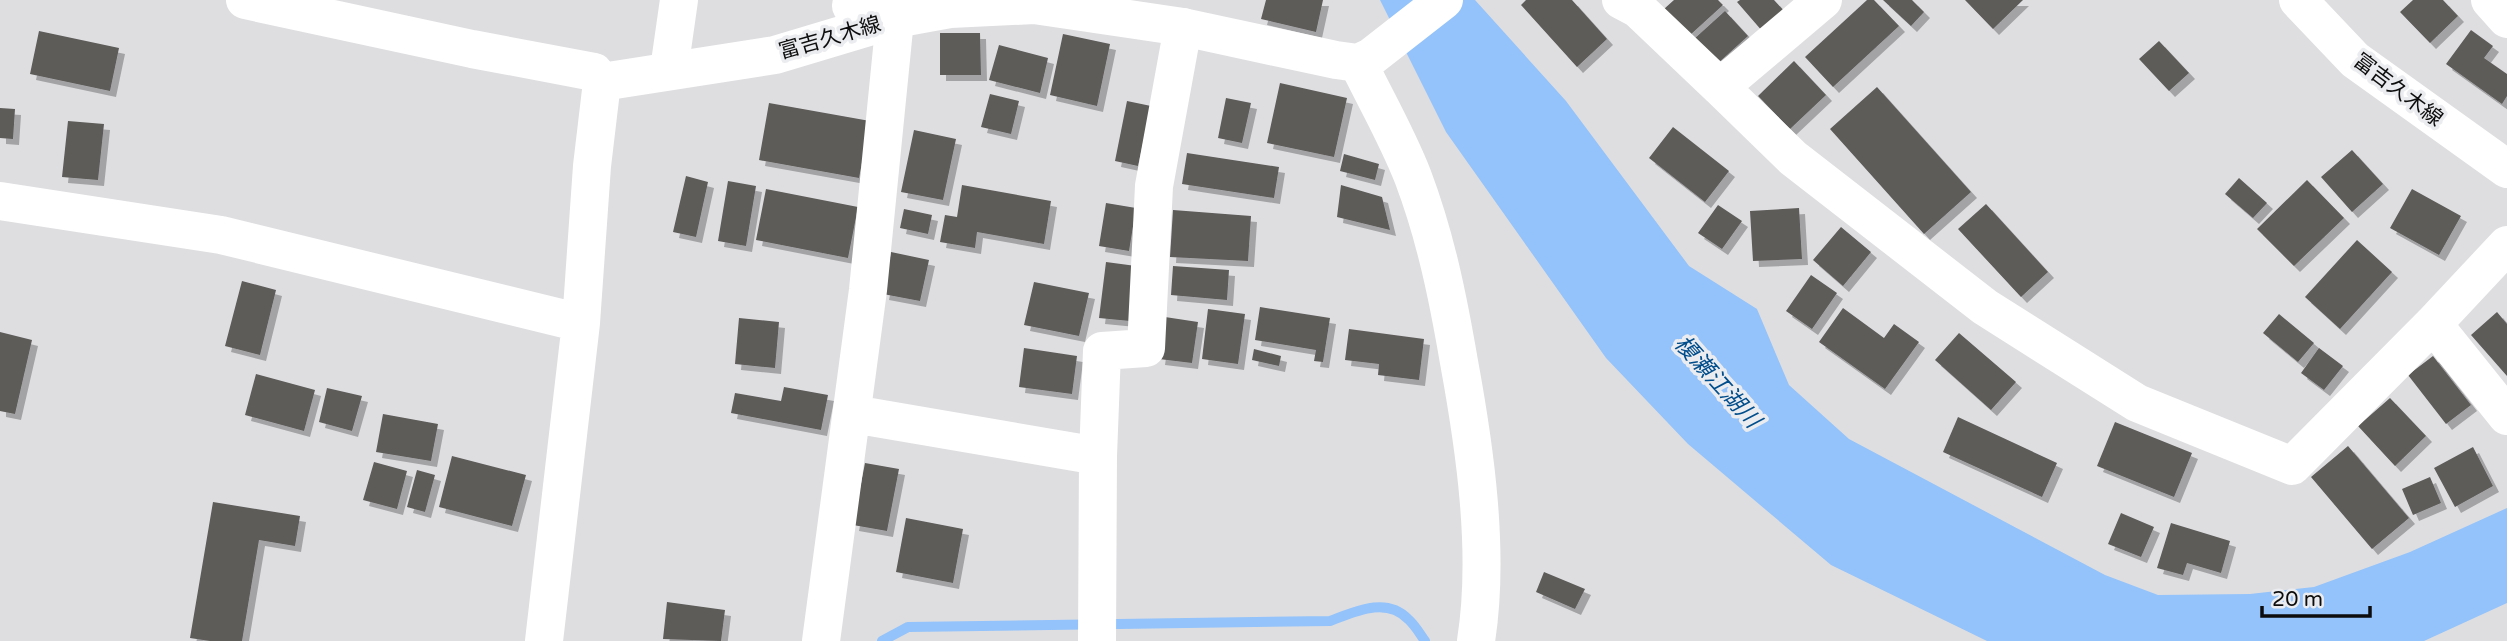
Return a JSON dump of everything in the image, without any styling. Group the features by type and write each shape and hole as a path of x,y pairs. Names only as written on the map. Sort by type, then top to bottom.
{"street":[{"path":"245,0 344,11 472,49 594,72 601,82 581,323 544,641"},
{"path":"669,70 679,0"},
{"path":"821,641 868,290 895,19 851,6 852,0"},
{"path":"1444,0 1371,54 1442,269 1469,417 1479,516 1480,615 1476,641"},
{"path":"1720,87 1822,0"},
{"name":"富吉久木線","path":"2298,0 2355,60 2507,169"},
{"path":"2490,0 2507,19"},
{"path":"1635,3 1793,158 1985,307 2137,402 2292,466 2507,245"},
{"name":"富吉久木線","path":"601,82 775,55 895,19 950,9 1034,5 1183,27 1336,61 1371,54"},
{"path":"1097,628 1098,456 1102,351 1146,348 1154,186 1183,27"},
{"path":"0,201 221,235 581,323"},
{"path":"2433,324 2507,416"},
{"path":"853,414 1098,456"}],"water":[{"name":"榎瀬江湖川","path":"1380,0 1475,0 1566,101 1689,266 1757,309 1789,385 1849,439 2105,575 2158,595 2250,594 2314,587 2410,552 2507,508 2507,603 2424,641 1987,641 1831,565 1688,444 1606,358 1446,132"}],"building":[{"path":"1266,0 1323,0 1316,32 1261,19"},
{"path":"1526,0 1572,0 1607,39 1577,67 1521,5"},
{"path":"1674,0 1718,0 1723,5 1689,36 1664,9"},
{"path":"1774,0 1785,12 1763,32 1737,2"},
{"path":"1867,0 1874,0 1899,26 1833,87 1805,57"},
{"path":"1883,0 1912,0 1924,12 1911,26"},
{"path":"1965,0 2023,0 1993,29"},
{"path":"2413,0 2443,0 2458,16 2430,43 2400,12"},
{"path":"1725,11 1748,36 1716,65 1693,40"},
{"path":"2471,30 2493,46 2484,58 2507,74 2507,96 2502,104 2446,64"},
{"path":"39,31 119,48 110,91 30,74"},
{"path":"940,33 980,33 981,75 940,75"},
{"path":"1063,34 1110,44 1097,106 1050,95"},
{"path":"2159,41 2189,73 2169,91 2139,59"},
{"path":"999,45 1048,58 1040,93 989,80"},
{"path":"1794,61 1826,95 1790,129 1758,96"},
{"path":"1280,83 1347,98 1334,157 1267,143"},
{"path":"1877,87 1971,192 1924,234 1830,129"},
{"path":"990,94 1019,101 1011,134 981,127"},
{"path":"1226,98 1251,103 1242,143 1218,138"},
{"path":"1127,101 1151,106 1138,166 1115,161"},
{"path":"769,103 870,121 859,178 759,160"},
{"path":"0,108 15,109 13,139 0,138"},
{"path":"68,121 104,124 98,180 62,177"},
{"path":"1673,127 1729,171 1705,202 1649,158"},
{"path":"914,130 956,139 943,200 901,192"},
{"path":"2352,150 2383,184 2352,212 2321,177"},
{"path":"1187,153 1279,167 1274,198 1182,184"},
{"path":"1344,154 1379,164 1375,180 1340,171"},
{"path":"686,176 708,182 696,237 673,232"},
{"path":"2239,178 2267,203 2253,218 2225,194"},
{"path":"2307,180 2344,218 2294,266 2257,229"},
{"path":"728,181 756,186 746,246 718,241"},
{"path":"962,185 1051,201 1044,244 977,232 975,248 940,242 945,215 957,217"},
{"path":"1341,185 1382,197 1390,230 1337,217"},
{"path":"766,189 858,207 848,258 756,240"},
{"path":"2412,189 2461,216 2439,255 2390,228"},
{"path":"1106,203 1136,208 1129,251 1099,246"},
{"path":"1986,204 2048,272 2021,297 1958,229"},
{"path":"1718,205 1742,221 1722,249 1698,233"},
{"path":"1799,208 1802,259 1753,261 1750,211"},
{"path":"904,209 932,215 928,234 900,228"},
{"path":"1173,210 1251,216 1248,261 1170,257"},
{"path":"1841,227 1871,252 1843,286 1813,260"},
{"path":"2357,240 2392,272 2340,329 2305,297"},
{"path":"891,252 929,260 920,301 883,294"},
{"path":"1106,262 1136,266 1130,321 1099,318"},
{"path":"1173,266 1229,270 1227,300 1171,295"},
{"path":"1811,275 1837,293 1812,329 1786,311"},
{"path":"242,281 276,290 260,355 225,346"},
{"path":"1034,282 1089,293 1079,336 1024,325"},
{"path":"1260,307 1330,318 1323,362 1314,361 1316,350 1255,340"},
{"path":"1843,308 1884,338 1894,324 1919,342 1885,389 1819,342"},
{"path":"1208,309 1245,314 1238,364 1202,359"},
{"path":"2497,312 2507,324 2507,376 2471,335"},
{"path":"2279,314 2314,343 2298,362 2263,333"},
{"path":"1165,317 1198,322 1192,363 1159,359"},
{"path":"739,318 779,322 775,368 735,364"},
{"path":"1349,329 1424,339 1419,380 1378,375 1379,364 1345,360"},
{"path":"0,332 32,340 15,414 0,411"},
{"path":"1959,333 2016,382 1991,410 1935,360"},
{"path":"1024,348 1077,356 1072,394 1019,387"},
{"path":"2319,348 2343,366 2324,390 2301,373"},
{"path":"1254,349 1281,356 1279,366 1252,360"},
{"path":"2433,356 2471,405 2446,424 2408,375"},
{"path":"256,374 315,390 304,431 245,415"},
{"path":"784,387 828,395 821,430 731,413 735,393 781,401"},
{"path":"327,388 362,396 352,431 319,422"},
{"path":"2390,398 2426,436 2395,466 2358,426"},
{"path":"383,414 438,424 431,461 376,452"},
{"path":"1958,417 2057,463 2042,497 1943,452"},
{"path":"2115,422 2192,453 2174,497 2097,466"},
{"path":"2348,446 2409,518 2372,549 2311,477"},
{"path":"2473,447 2493,486 2455,507 2434,468"},
{"path":"452,456 526,475 512,526 439,507"},
{"path":"374,462 407,471 397,509 363,500"},
{"path":"865,463 899,469 887,531 853,525"},
{"path":"417,470 435,475 425,512 407,507"},
{"path":"2430,477 2441,503 2413,515 2402,489"},
{"path":"213,502 300,516 295,546 259,540 242,641 190,638"},
{"path":"2121,513 2154,527 2141,557 2108,544"},
{"path":"906,518 963,529 953,583 896,572"},
{"path":"2171,523 2230,541 2221,573 2187,563 2183,575 2157,568"},
{"path":"1544,572 1585,589 1575,609 1536,592"},
{"path":"667,602 725,610 721,641 663,639"}],"waterway":[{"path":"882,641 908,627 1330,621 1359,610 1380,607 1399,612 1413,624 1425,641"}]}
